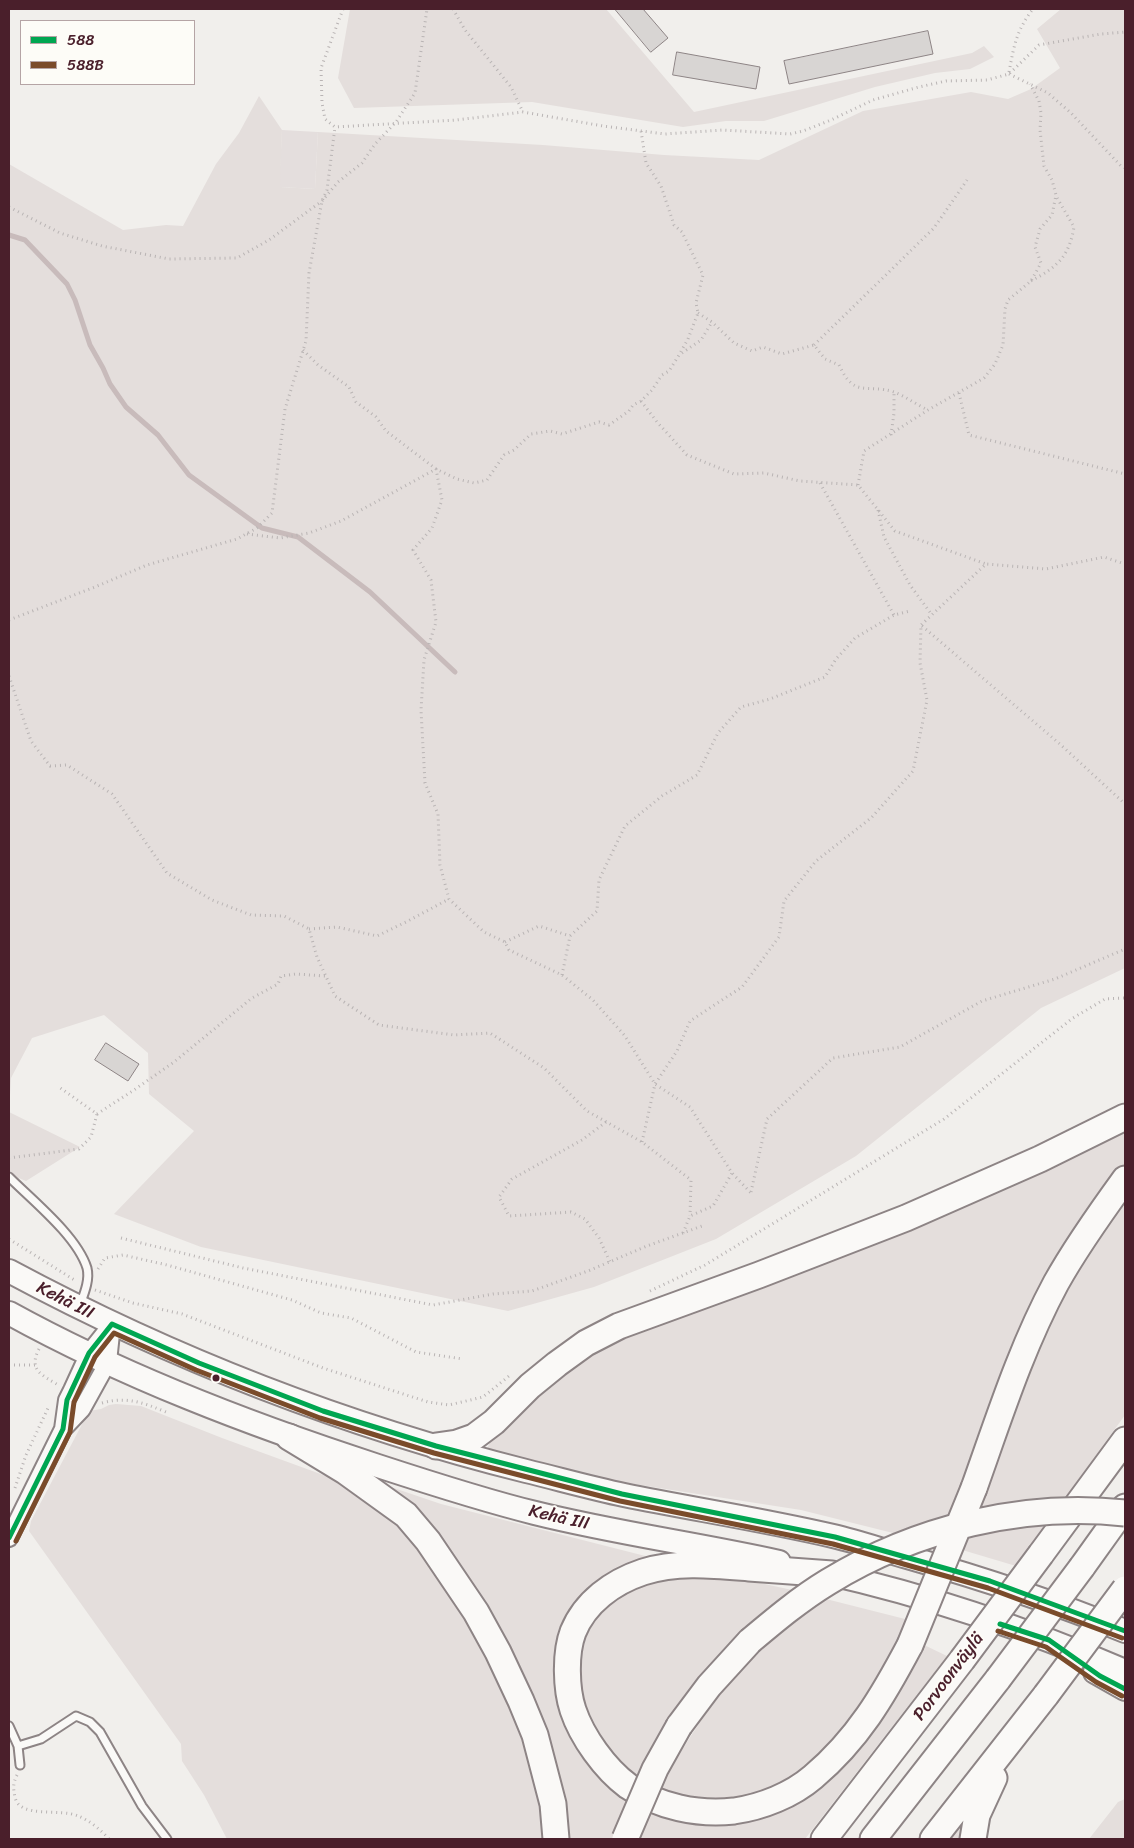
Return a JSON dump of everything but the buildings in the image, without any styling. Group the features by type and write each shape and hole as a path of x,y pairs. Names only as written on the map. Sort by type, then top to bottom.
{"highway":[{"path":"436,1446 457,1443 474,1437 494,1422 530,1386 557,1364 586,1343 620,1326 906,1218 1031,1163 1125,1117"},
{"path":"832,1574 699,1564 670,1566 643,1572 627,1579 599,1596 583,1614 573,1633 568,1656 568,1680 573,1710 588,1740 605,1764 628,1786 656,1802 682,1809 715,1813 749,1809 783,1796 812,1778 862,1728 910,1645 974,1488 1019,1362 1056,1283 1102,1210 1125,1179"},
{"name":"Kehä III","path":"9,1271 112,1324 199,1363 323,1411 436,1446 622,1494 835,1537 990,1581 1125,1631"},
{"name":"Kehä III","path":"9,1313 98,1358 217,1410 289,1437 424,1481 534,1513 607,1529 716,1548 899,1591 1049,1640 1125,1671"},
{"path":"289,1437 344,1471 406,1515 428,1541 476,1612 498,1652 535,1735 553,1804 556,1839"},
{"name":"Porvoonväylä","path":"824,1839 1042,1554 1125,1440"},
{"path":"873,1839 998,1679 1125,1507"},
{"path":"625,1839 655,1769 679,1726 709,1686 750,1640 787,1610 828,1582 876,1556 923,1537 972,1522 1017,1514 1092,1510 1125,1513"},
{"path":"934,1839 1046,1695 1125,1589"},
{"path":"1049,1640 1100,1676 1125,1689"},
{"path":"973,1839 977,1815 988,1790 1000,1767 1046,1695"}],"street":[{"path":"9,1538 63,1429 82,1409 88,1399 98,1358 112,1324"},
{"path":"63,1429 67,1400 98,1358"}],"lane":[{"path":"9,1177 68,1236 80,1254 87,1269 87,1287 79,1308"},
{"path":"18,1746 41,1740 76,1716 90,1722 100,1732 142,1806 167,1839"},
{"path":"9,1726 18,1746 20,1765"}],"path":[{"path":"343,9 321,68 322,103 325,119 335,127 456,120 523,112 665,134 723,130 790,134 831,120 873,100 918,87 971,79 987,80 1009,74 1039,45 1101,34 1125,32"},
{"path":"9,207 60,233 102,246 169,259 237,258 269,240 322,201 338,182 362,163 375,144 396,122 415,93 427,9"},
{"path":"453,9 465,30 511,87 523,112"},
{"path":"1009,74 1016,36 1023,22 1033,9"},
{"path":"1009,74 1048,93 1125,168"},
{"path":"858,485 864,452 928,410 984,378 995,364 1003,345 1005,309 1008,300 1030,281 1052,270 1071,245 1074,227 1056,195 1052,180 1044,166 1039,101 1030,84"},
{"path":"9,620 147,565 228,542 257,528 272,513 285,409 306,341 308,273 322,201 327,190 335,127"},
{"path":"303,350 318,365 349,388 356,402 376,417 386,431 436,469 457,479 474,482 487,480 504,455 514,450 531,434 550,431 562,434 599,422 609,424 641,402 662,375 669,371 688,339 698,312 696,303 703,275 682,232 674,225 661,186 646,163 641,131"},
{"path":"698,312 712,322 734,343 752,351 764,347 782,354 814,346 934,228 967,180"},
{"path":"1030,281 1041,263 1035,247 1040,229 1052,215 1056,195"},
{"path":"679,354 701,340 712,322"},
{"path":"814,346 824,359 839,365 845,377 855,387 894,392 928,410"},
{"path":"891,435 894,392"},
{"path":"959,393 969,435 1125,474"},
{"path":"641,402 687,455 734,474 764,473 800,482 858,485 895,530 986,564 1046,569 1104,557 1125,564"},
{"path":"247,534 280,538 309,534 341,521 436,469"},
{"path":"436,469 442,500 432,528 413,550 431,580 436,622 424,660 421,710 426,783 438,814 440,865 449,899 484,932 505,942 509,950 562,975 593,1000 625,1036 654,1084 690,1107 732,1173 751,1193 767,1119 833,1058 900,1047 982,1002 1055,979 1125,950"},
{"path":"820,483 894,616"},
{"path":"878,510 884,537 910,585 932,615"},
{"path":"642,1142 654,1084 677,1052 690,1021 742,987 779,937 784,901 816,861 871,818 913,772 926,700 920,663 921,625 986,564"},
{"path":"562,975 570,936 597,911 599,880 625,826 662,796 697,775 718,733 741,707 770,699 825,677 836,658 855,638 894,616 910,611"},
{"path":"921,625 1061,745 1125,804"},
{"path":"9,676 31,741 50,766 67,765 112,794 167,873 212,900 251,915 284,916 309,928 337,926 377,936 449,899"},
{"path":"505,942 539,926 570,936"},
{"path":"309,928 316,957 335,996 379,1025 454,1035 490,1032 544,1068 587,1112 642,1142 691,1180 690,1216 683,1233"},
{"path":"9,1158 79,1150 91,1137 97,1114 174,1062 252,998 278,984 281,976 296,974 325,976"},
{"path":"645,1293 705,1265 944,1119 1073,1018 1093,1005 1105,999 1125,998"},
{"path":"59,1087 97,1114"},
{"path":"606,1122 582,1140 512,1179 499,1197 509,1216 571,1212 585,1219 599,1238 610,1262"},
{"path":"690,1216 713,1206 732,1173"},
{"path":"122,1238 243,1268 433,1305 493,1294 532,1291 702,1226"},
{"path":"9,1239 73,1278"},
{"path":"463,1359 416,1352 351,1318 321,1313 292,1300 167,1265 122,1255 105,1258 87,1287 133,1303 182,1314 306,1362 428,1402 449,1405 483,1397 516,1371"},
{"path":"9,1365 35,1366"},
{"path":"88,1399 99,1404 116,1399 141,1402 166,1412"},
{"path":"14,1495 16,1482 26,1455 51,1403"},
{"path":"20,1765 12,1785 16,1803 24,1809 77,1815 109,1839"}],"shaded area":[{"path":"350,9 606,9 694,112 972,53 984,46 994,57 970,69 935,73 875,87 764,121 726,121 683,127 532,102 354,108 338,78"},
{"path":"1061,9 1125,9 1125,968 1041,1008 856,1156 716,1239 594,1287 508,1311 201,1247 114,1214 194,1131 149,1094 148,1053 104,1015 32,1038 11,1078 9,1112 9,164 123,230 166,225 183,226 216,164 239,133 259,96 282,130 280,187 315,189 318,132 759,160 863,111 971,92 1008,99 1031,89 1060,68 1037,29"},
{"path":"282,130 318,132 315,189 279,187"},
{"path":"9,1112 80,1147 26,1181 9,1174"},
{"path":"1125,1126 1125,1167 968,1472 950,1515 897,1534 801,1510 614,1481 486,1451 492,1438 557,1374 614,1340"},
{"path":"1125,1196 1125,1415 1016,1566 959,1549 1057,1299"},
{"path":"116,1404 141,1406 337,1480 386,1513 421,1552 451,1597 488,1661 509,1706 531,1765 543,1807 546,1839 227,1839 204,1795 182,1761 181,1744 29,1531 31,1521 89,1411"},
{"path":"376,1482 441,1504 661,1560 619,1574 558,1669 629,1796 612,1839 564,1839 512,1670"},
{"path":"694,1575 751,1581 792,1590 750,1625 675,1711 637,1778 614,1759 587,1716 578,1679 578,1661 582,1645 588,1629 598,1615 611,1602 627,1591 650,1582"},
{"path":"826,1599 909,1620 887,1670 849,1727 805,1770 775,1789 723,1803 659,1792 692,1735 729,1684 774,1639"},
{"path":"922,1644 947,1656 805,1839 640,1839 651,1809 712,1824 856,1749 882,1718"},
{"path":"1125,1799 1125,1839 1089,1839 1118,1802"},
{"path":"970,1808 965,1839 946,1839"}],"waterway":[{"path":"9,235 25,240 67,284 75,300 90,345 110,384 126,407 158,435 189,475 262,528 298,537 370,592 455,672"}],"transit line":[{"name":"588","path":"9,1538 63,1429 67,1400 89,1353 112,1324 199,1363 323,1411 436,1446 622,1494 835,1537 990,1581 1125,1631"},
{"name":"588B","path":"16,1541 70,1432 74,1402 95,1357 114,1333 196,1370 320,1418 434,1453 620,1501 833,1544 988,1588 1122,1638"},
{"name":"588","path":"1000,1624 1049,1640 1100,1676 1125,1689"},
{"name":"588B","path":"998,1631 1046,1647 1096,1682 1122,1696"}]}
